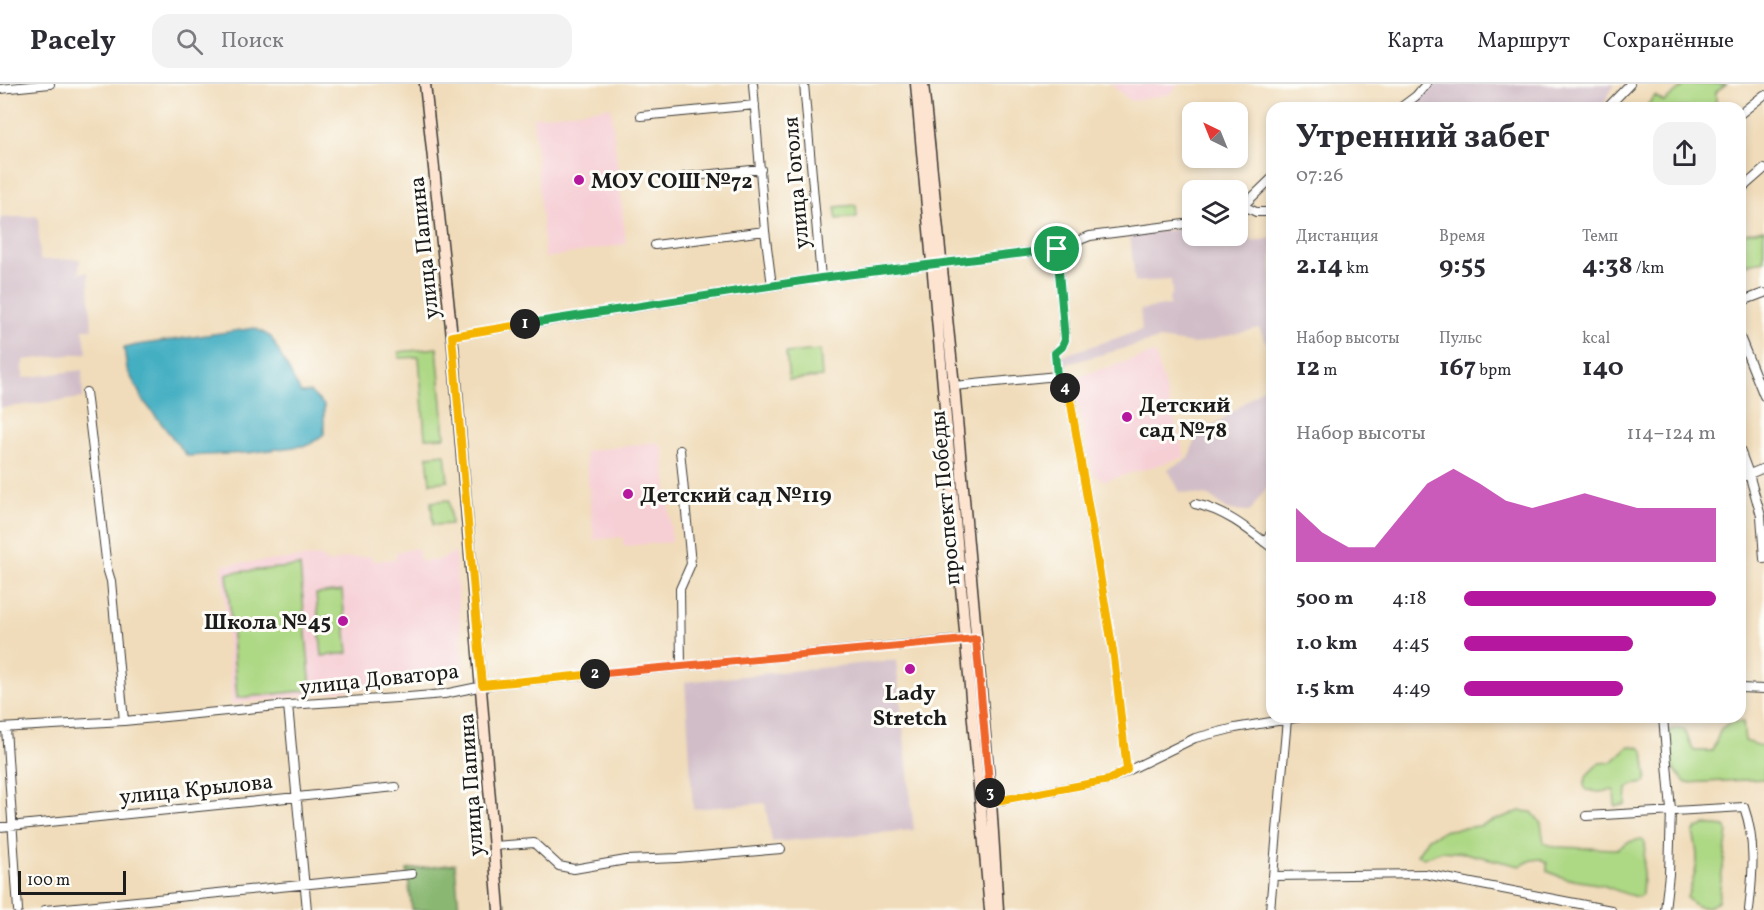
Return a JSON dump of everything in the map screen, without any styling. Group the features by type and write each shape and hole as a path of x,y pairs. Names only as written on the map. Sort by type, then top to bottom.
{"main road":[{"name":"улица Папина","path":"425,84 452,336 499,910"},
{"name":"проспект Победы","path":"916,84 954,386 990,910"},
{"name":"проспект Победы","path":"923,84 971,639 991,802 998,910"}],"street":[{"path":"0,89 50,84"},
{"path":"753,84 765,231 772,286"},
{"name":"улица Гоголя","path":"804,84 821,278"},
{"path":"1408,102 1426,84"},
{"path":"1613,102 1630,84"},
{"path":"1746,109 1764,95"},
{"path":"642,116 755,105"},
{"path":"684,177 761,169"},
{"path":"1746,185 1764,169"},
{"path":"1248,200 1266,184"},
{"path":"1248,210 1266,212"},
{"path":"452,336 821,278 1057,249 1090,236 1182,225"},
{"path":"655,245 765,231"},
{"path":"1057,249 1065,340 1062,347 1055,353 1057,376 1070,398 1114,657 1127,770"},
{"path":"1746,300 1764,293"},
{"path":"1746,352 1764,396"},
{"path":"954,386 1057,376"},
{"path":"86,392 107,568 111,581 124,721"},
{"path":"680,450 691,564 680,589 681,666"},
{"path":"1746,466 1761,516 1764,559"},
{"path":"1746,475 1764,468"},
{"path":"1195,504 1211,507 1264,542 1266,540"},
{"name":"улица Доватора","path":"3,728 124,721 288,705 444,694 482,685 971,639"},
{"path":"1746,688 1764,689"},
{"path":"288,705 308,910"},
{"path":"991,802 1109,780 1195,738 1266,723"},
{"path":"1270,910 1287,723"},
{"path":"1664,723 1671,810 1669,874 1665,910"},
{"path":"3,728 18,910"},
{"name":"улица Крылова","path":"0,827 396,788"},
{"path":"1586,816 1744,807 1749,821 1754,869 1749,910"},
{"path":"494,846 534,843 559,866 574,869 626,860 782,849"},
{"path":"45,910 412,874"},
{"path":"1273,876 1425,874 1611,910"}],"shaded area":[{"path":"1110,84 1179,84 1171,94 1131,101"},
{"path":"1432,84 1614,84 1605,102 1417,102"},
{"name":"МОУ СОШ №72","path":"611,107 626,244 545,258 533,117"},
{"path":"38,216 40,260 80,259 79,273 88,272 92,329 83,329 87,353 23,360 23,378 82,370 83,398 0,408 0,218"},
{"path":"1248,227 1252,242 1266,239 1266,341 1259,328 1195,344 1159,339 1063,365 1061,356 1142,330 1140,310 1170,305 1171,280 1135,282 1130,235 1182,228 1182,246 1248,246"},
{"name":"Детский сад №78","path":"1155,353 1185,457 1104,481 1093,473 1072,378"},
{"path":"1266,386 1266,488 1250,511 1227,510 1210,496 1180,492 1168,469 1188,459 1197,435 1223,419"},
{"name":"Детский сад №119","path":"655,442 663,447 672,542 623,546 623,537 594,540 585,451"},
{"name":"Школа №45","path":"418,548 420,561 439,560 455,552 464,677 232,704 222,565 319,556 329,563 344,558 371,556 373,561 396,559 396,552"},
{"path":"896,660 914,830 772,842 765,803 693,809 685,682"}],"green space":[{"path":"1686,84 1726,84 1716,92 1716,102 1664,102"},
{"path":"1655,96 1664,102 1650,102"},
{"path":"856,205 857,217 837,219 835,207"},
{"path":"1764,229 1764,261 1746,264 1746,233"},
{"path":"437,348 445,437 425,438 419,357 399,358 399,352"},
{"path":"820,350 822,377 789,380 786,353"},
{"path":"445,454 448,481 430,483 427,456"},
{"path":"449,500 451,524 433,525 431,502"},
{"path":"300,566 311,690 237,698 227,573"},
{"path":"342,591 348,653 322,656 316,594"},
{"path":"1729,723 1743,723 1745,741 1764,747 1764,779 1686,783 1672,767 1669,731 1684,729 1694,751 1712,751 1721,729"},
{"path":"1629,746 1639,747 1644,751 1647,776 1645,783 1632,785 1627,789 1626,805 1615,806 1614,790 1599,792 1586,790 1584,785 1587,775 1599,763 1612,762"},
{"path":"1520,811 1532,812 1541,823 1544,843 1555,847 1617,849 1628,842 1641,839 1645,844 1642,894 1638,897 1605,886 1561,877 1547,871 1547,863 1541,859 1532,860 1520,866 1465,853 1442,851 1424,858 1417,855 1428,838 1447,830 1479,826"},
{"path":"1705,825 1725,827 1728,832 1718,901 1710,906 1702,907 1687,898 1697,859 1693,833 1697,828"},
{"path":"455,864 459,910 412,910 407,870"}],"water":[{"path":"255,328 271,337 301,393 310,392 324,405 324,434 309,445 248,453 187,456 143,400 127,369 124,348"}],"place":[{"name":"МОУ СОШ №72","path":"579,180"},
{"name":"Детский сад №78","path":"1127,417"},
{"name":"Детский сад №119","path":"628,494"},
{"name":"Школа №45","path":"343,621"},
{"name":"Lady Stretch","path":"910,669"}],"route":[{"path":"1057,249 1065,340 1062,347 1055,353 1057,376 1070,398 1114,657 1127,770 1109,780 991,802 976,639 482,685 452,336 821,278 977,257 1057,249"}]}
